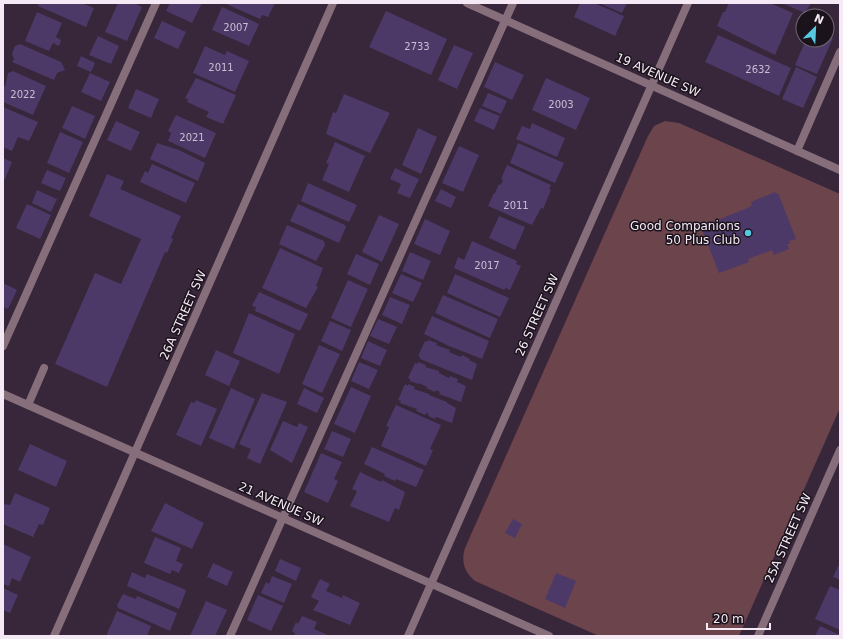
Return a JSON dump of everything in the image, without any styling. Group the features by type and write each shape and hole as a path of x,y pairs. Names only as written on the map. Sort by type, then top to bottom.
{"street":[{"path":"3,346 156,3"},
{"name":"26A STREET SW","path":"54,636 334,3"},
{"name":"19 AVENUE SW","path":"467,3 840,170"},
{"path":"230,636 496,38 506,21 513,3"},
{"name":"26 STREET SW","path":"408,636 688,3"},
{"path":"796,151 840,52"},
{"path":"28,405 44,368"},
{"name":"21 AVENUE SW","path":"3,394 549,636"},
{"name":"25A STREET SW","path":"758,636 840,450"}],"shaded area":[{"path":"665,121 679,123 840,194 840,408 739,636 599,636 475,581 468,574 464,566 463,557 465,548 648,136 654,126"}],"building":[{"path":"39,3 82,3 94,8 86,27 38,6"},
{"path":"118,3 134,3 142,7 127,41 105,32"},
{"path":"170,3 202,3 192,23 166,11"},
{"path":"224,3 275,3 268,17 262,15 260,19"},
{"path":"580,3 594,3 624,16 615,36 574,17"},
{"path":"599,3 627,3 622,13"},
{"path":"727,3 770,3 793,13 775,55 717,26 723,12 725,12 728,5"},
{"path":"782,3 811,3 808,8 795,9"},
{"path":"222,7 259,24 249,46 212,30"},
{"path":"386,11 447,39 431,75 369,47"},
{"path":"37,12 62,23 56,37 61,40 59,46 53,43 49,51 25,41"},
{"path":"162,21 186,32 178,49 154,38"},
{"path":"718,35 791,68 779,96 705,62"},
{"path":"98,36 119,46 111,64 89,55"},
{"path":"20,44 61,62 65,70 57,73 54,80 12,62 14,59 12,54 15,46"},
{"path":"454,45 473,53 457,89 438,80"},
{"path":"205,46 225,55 227,51 249,61 235,92 193,73"},
{"path":"802,48 829,48 817,74 795,65"},
{"path":"81,56 95,63 91,72 77,66"},
{"path":"495,62 524,75 512,100 484,87"},
{"path":"796,67 817,77 803,108 782,99"},
{"path":"13,71 46,86 33,115 3,102 3,85 5,87 8,73"},
{"path":"90,73 110,82 101,101 81,92"},
{"path":"196,78 236,95 223,124 206,117 209,112 187,102 188,99 185,98"},
{"path":"546,78 590,98 576,130 532,110"},
{"path":"136,89 159,99 151,118 128,108"},
{"path":"488,93 507,101 501,114 482,106"},
{"path":"344,94 390,113 370,153 326,134 333,112 336,113"},
{"path":"72,106 95,116 85,139 62,128"},
{"path":"3,107 38,122 29,141 18,137 12,151 3,147"},
{"path":"480,108 500,116 494,130 474,121"},
{"path":"176,115 216,133 205,158 168,141 171,133 168,131"},
{"path":"116,121 140,132 131,151 107,140"},
{"path":"532,123 565,138 557,157 516,139 522,126 530,129"},
{"path":"418,128 437,137 421,174 402,165"},
{"path":"60,132 83,142 69,173 47,163"},
{"path":"335,142 365,156 349,192 322,180 329,164 326,163"},
{"path":"157,143 179,150 205,163 198,181 150,159"},
{"path":"518,143 564,163 555,183 510,163"},
{"path":"459,146 479,155 463,192 442,183"},
{"path":"3,158 12,162 5,179 3,179"},
{"path":"152,164 195,183 186,203 140,182 145,171 148,173"},
{"path":"507,165 551,185 549,189 551,190 543,209 541,208 532,225 488,206 499,184 501,185 503,180 501,179"},
{"path":"395,168 419,179 410,198 397,193 401,184 390,179"},
{"path":"47,170 66,178 60,191 41,183"},
{"path":"107,174 124,181 120,189 181,216 171,238 173,239 167,253 165,252 107,387 55,364 95,273 121,284 141,239 89,216"},
{"path":"308,183 357,205 349,222 301,201"},
{"path":"441,189 456,197 451,208 435,201"},
{"path":"37,190 57,199 51,212 32,203"},
{"name":"Good Companions 50 Plus Club","path":"775,192 776,194 778,193 796,239 789,241 790,244 787,244 789,249 774,255 772,250 748,259 749,262 719,273 701,227 752,206 751,202"},
{"path":"27,204 51,215 40,239 16,228"},
{"path":"298,204 345,225 346,227 339,243 290,221"},
{"path":"379,215 399,224 382,262 362,252"},
{"path":"499,216 525,227 515,250 489,238"},
{"path":"425,219 450,231 440,255 414,244"},
{"path":"287,225 324,241 325,245 316,261 279,244"},
{"path":"472,241 517,261 516,264 521,266 510,290 506,288 504,290 454,268 458,257 464,260"},
{"path":"280,248 323,268 316,286 318,287 306,308 262,288"},
{"path":"410,252 431,261 423,280 402,271"},
{"path":"356,254 379,264 370,285 347,274"},
{"path":"401,274 422,283 413,302 392,293"},
{"path":"455,274 509,298 500,317 447,293"},
{"path":"348,280 368,289 351,327 331,318"},
{"path":"3,283 17,290 8,309 3,307"},
{"path":"259,292 308,314 300,331 255,311 256,307 252,306"},
{"path":"443,295 498,319 490,338 435,313"},
{"path":"390,297 410,305 402,324 382,315"},
{"path":"249,313 295,334 279,374 233,353"},
{"path":"432,316 489,341 482,359 424,334"},
{"path":"378,319 397,327 389,344 370,336"},
{"path":"330,321 351,330 342,351 321,341"},
{"path":"428,340 437,343 436,345 450,350 449,352 461,357 462,355 477,364 472,380 420,359 418,356 425,341 427,342"},
{"path":"368,341 387,350 380,366 361,358"},
{"path":"319,345 340,354 322,393 302,384"},
{"path":"216,350 240,361 229,386 205,375"},
{"path":"359,362 378,370 369,389 351,381"},
{"path":"418,362 426,365 425,367 439,371 439,373 449,378 450,376 458,379 457,382 466,386 461,402 439,394 440,392 436,390 435,392 419,383 410,381 408,378 415,363 417,364"},
{"path":"405,384 447,402 456,408 452,423 436,417 435,419 428,416 429,414 426,413 425,415 416,411 417,409 400,403 401,401 398,400"},
{"path":"351,387 371,396 355,433 334,424"},
{"path":"231,388 255,399 234,449 209,438"},
{"path":"304,388 324,398 317,413 297,404"},
{"path":"262,393 287,402 260,464 247,458 251,449 239,444"},
{"path":"196,400 217,409 201,446 176,435 191,402 195,403"},
{"path":"396,405 441,425 430,449 433,450 426,466 381,446 389,427 386,426"},
{"path":"283,421 297,427 299,423 308,427 292,463 270,450"},
{"path":"332,431 351,439 343,457 324,449"},
{"path":"30,444 67,461 56,487 18,470"},
{"path":"372,447 424,470 416,487 396,479 395,481 384,476 385,474 364,464"},
{"path":"321,453 342,462 334,479 338,481 328,503 304,492"},
{"path":"360,472 381,482 382,480 405,492 399,510 395,508 389,522 350,506 357,491 352,489"},
{"path":"15,493 50,508 43,525 39,524 33,537 3,524 3,504 10,505"},
{"path":"165,503 204,523 192,549 151,531"},
{"path":"513,519 522,524 515,538 505,533"},
{"path":"155,537 181,548 176,561 183,564 179,573 172,570 170,574 144,563"},
{"path":"3,544 31,557 20,582 12,578 9,586 3,584"},
{"path":"280,559 301,568 296,581 275,571"},
{"path":"213,563 233,572 227,586 207,577"},
{"path":"838,566 840,566 840,580 833,577"},
{"path":"132,572 145,578 147,574 184,589 186,591 179,609 127,586"},
{"path":"556,573 576,581 565,608 545,599"},
{"path":"272,576 292,584 284,603 261,593 266,582 269,584"},
{"path":"320,579 330,584 326,591 342,598 343,595 360,603 350,625 313,610 319,601 311,597"},
{"path":"830,586 840,590 840,630 815,619"},
{"path":"3,588 18,595 10,613 3,610"},
{"path":"123,594 136,599 137,596 177,613 170,631 118,608 117,605"},
{"path":"258,595 283,606 271,631 247,620"},
{"path":"206,601 227,610 215,636 190,636"},
{"path":"117,611 151,626 147,636 106,636"},
{"path":"302,616 317,622 314,629 330,636 294,636 295,633 292,631 296,622 298,624"},
{"path":"820,626 840,635 840,636 815,636"}],"place":[{"name":"Good Companions 50 Plus Club","path":"748,233"}]}
